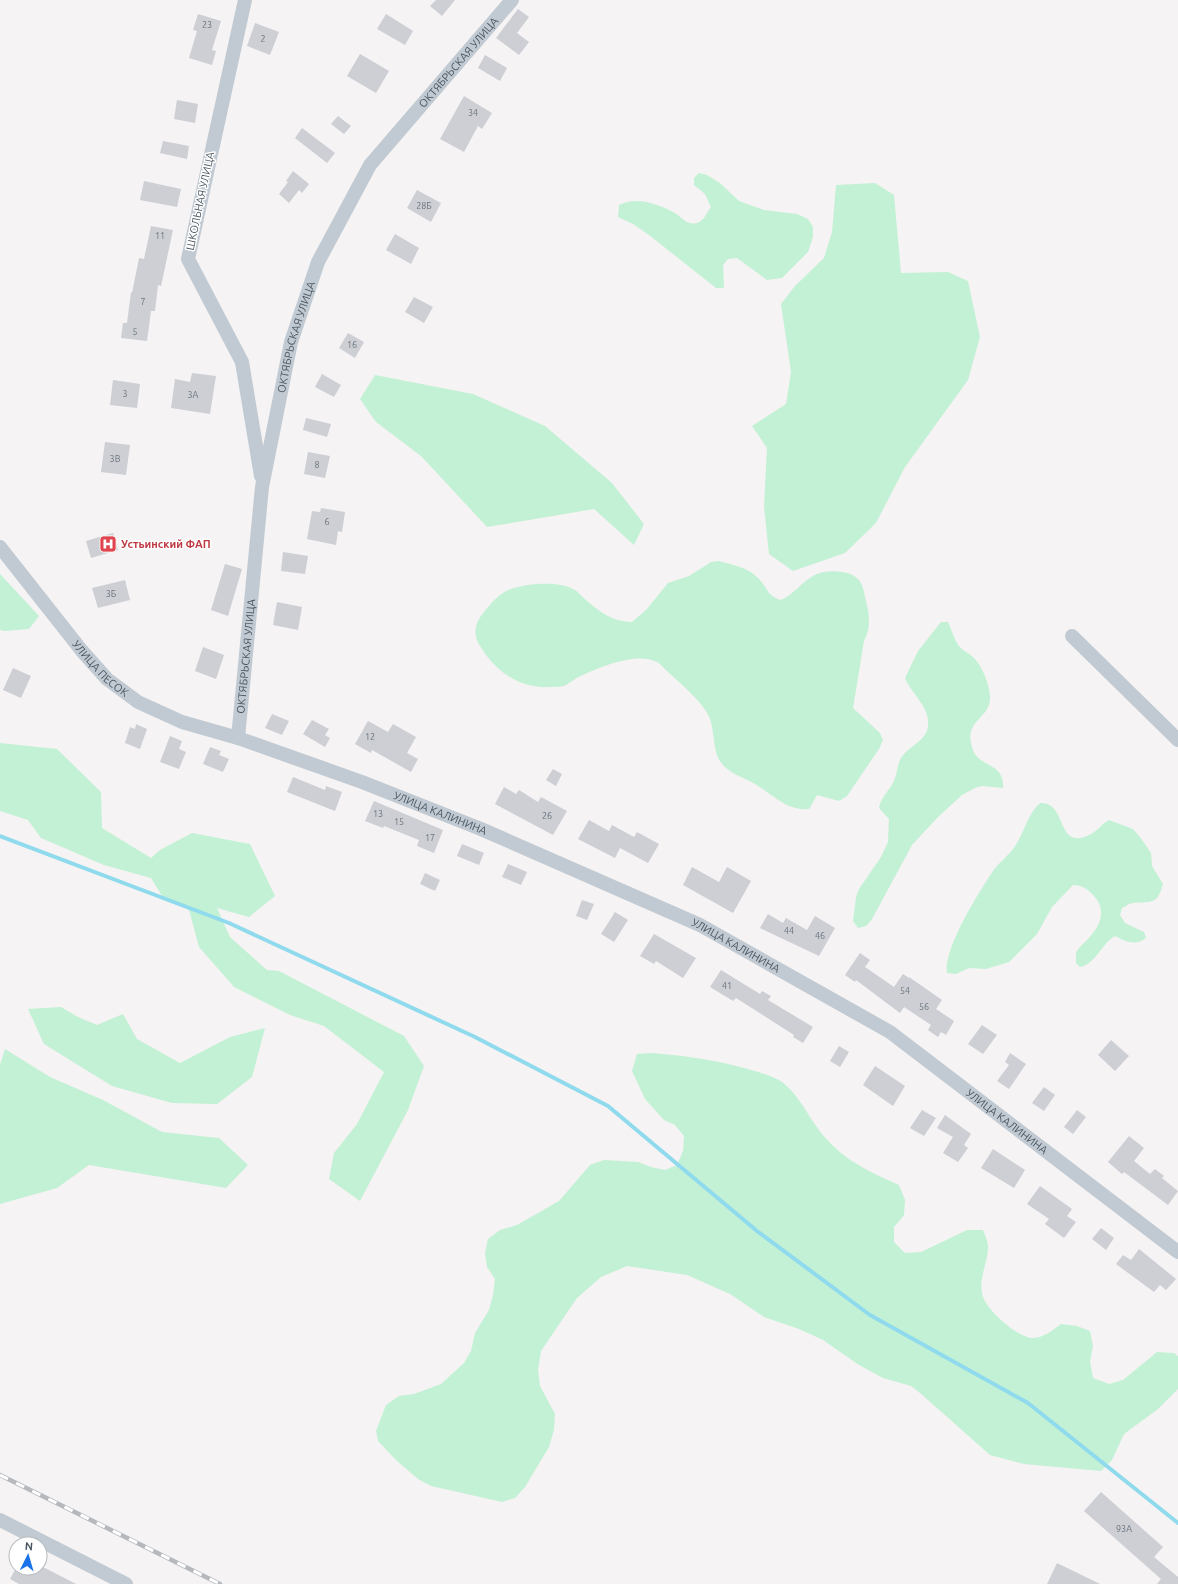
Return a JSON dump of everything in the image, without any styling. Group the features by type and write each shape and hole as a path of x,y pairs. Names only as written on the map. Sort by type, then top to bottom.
{"street":[{"name":"ШКОЛЬНАЯ УЛИЦА","path":"245,0 188,259 242,362 262,487"},
{"name":"ОКТЯБРЬСКАЯ УЛИЦА","path":"238,738 262,487 291,342 318,262 370,165 512,0"},
{"name":"УЛИЦА ПЕСОК","path":"0,547 54,617 107,679 144,705 182,722 238,738"},
{"path":"1072,636 1178,740"},
{"name":"УЛИЦА КАЛИНИНА","path":"238,738 362,782 474,826 700,925 890,1032 1178,1252"},
{"path":"0,1520 126,1584"}],"green space":[{"path":"699,173 707,175 720,183 739,201 764,210 797,214 808,219 813,227 813,237 808,252 782,278 767,280 737,258 728,259 723,265 724,288 716,288 649,235 633,224 618,217 619,205 626,202 640,201 662,207 675,213 685,221 694,224 699,222 711,207 705,194 694,185 694,178"},
{"path":"875,183 894,195 901,273 948,272 968,281 980,337 968,380 905,467 876,523 845,553 793,571 769,554 764,507 767,448 752,426 786,404 791,372 781,304 795,286 824,258 832,232 836,185"},
{"path":"375,375 473,394 545,426 612,483 644,524 634,545 594,509 487,527 421,456 376,422 360,399"},
{"path":"719,561 739,567 753,574 760,580 770,594 776,599 781,600 790,595 809,579 823,572 843,572 855,576 861,584 868,608 869,624 864,641 853,708 880,733 883,740 879,749 847,796 839,801 817,795 809,809 794,808 780,801 755,784 728,770 720,761 715,750 711,721 706,711 690,692 659,663 651,660 631,659 610,664 580,676 564,686 538,687 528,685 509,677 486,655 477,640 477,624 482,615 501,594 518,587 538,584 558,584 566,586 575,590 592,605 608,616 625,622 632,622 647,609 668,583 689,576 711,562"},
{"path":"0,574 39,616 29,629 0,630"},
{"path":"941,622 948,622 958,645 976,660 985,676 990,693 989,705 974,726 971,732 971,740 973,750 980,760 996,769 1000,774 1003,780 1003,788 982,786 975,788 962,795 938,817 912,845 872,919 866,926 858,928 853,921 856,897 859,889 881,857 888,842 889,819 879,808 880,804 894,781 900,760 904,754 924,737 927,731 928,724 926,711 905,678 918,651"},
{"path":"0,743 57,749 101,792 102,828 151,858 160,850 192,833 250,844 275,896 249,917 217,908 230,937 267,970 279,971 404,1036 424,1066 408,1110 360,1201 329,1179 334,1153 357,1124 384,1072 324,1026 290,1015 234,987 199,947 189,910 164,899 151,878 104,865 41,838 28,820 0,811"},
{"path":"1040,803 1049,804 1055,809 1066,831 1071,836 1078,838 1089,835 1109,820 1133,829 1140,837 1151,853 1152,866 1163,884 1156,899 1149,902 1130,904 1122,908 1120,915 1125,923 1144,932 1146,938 1138,942 1131,942 1115,936 1090,962 1080,967 1076,963 1076,953 1095,931 1101,914 1098,902 1092,894 1087,889 1073,885 1052,907 1037,934 1009,962 986,969 969,968 956,974 947,973 947,963 956,936 971,906 993,871 1015,847 1030,817"},
{"path":"61,1007 78,1017 97,1025 123,1014 137,1039 180,1063 230,1037 265,1028 252,1077 217,1104 172,1103 112,1086 44,1044 28,1009"},
{"path":"5,1049 50,1077 103,1100 162,1132 219,1138 248,1165 226,1188 89,1165 57,1188 0,1204 0,1065"},
{"path":"652,1053 714,1061 763,1074 782,1082 796,1096 822,1134 841,1153 862,1167 899,1185 905,1200 904,1215 894,1227 894,1242 905,1253 921,1252 967,1230 983,1230 987,1239 988,1251 981,1284 983,1297 990,1309 1003,1322 1018,1333 1031,1338 1043,1336 1061,1324 1077,1326 1090,1331 1093,1346 1090,1362 1093,1378 1109,1384 1123,1380 1157,1352 1174,1353 1178,1356 1178,1389 1158,1409 1124,1434 1112,1460 1101,1471 1024,1464 990,1455 911,1386 883,1378 859,1365 823,1340 799,1329 764,1317 730,1294 687,1275 627,1266 601,1277 577,1298 541,1351 538,1370 540,1386 555,1414 554,1430 549,1447 525,1487 515,1498 502,1502 431,1486 418,1479 397,1461 378,1441 376,1431 386,1405 399,1396 414,1394 441,1384 464,1363 471,1351 475,1333 489,1310 493,1295 495,1279 487,1267 485,1253 488,1239 500,1230 517,1225 559,1201 590,1165 604,1160 638,1162 665,1170 677,1165 683,1151 684,1136 675,1125 664,1120 645,1099 632,1071 637,1054"}],"building":[{"path":"436,0 455,0 442,16 430,6"},
{"path":"518,9 529,17 517,33 529,42 519,55 496,38"},
{"path":"198,14 221,21 212,50 216,51 212,65 189,58 197,31 193,30"},
{"path":"386,14 413,31 405,45 377,29"},
{"path":"255,23 279,32 270,55 247,46"},
{"path":"360,54 389,71 376,93 347,76"},
{"path":"485,55 507,68 500,81 478,68"},
{"path":"464,96 492,113 482,129 478,126 464,152 440,139"},
{"path":"177,100 198,104 195,123 174,119"},
{"path":"338,116 351,126 344,134 331,124"},
{"path":"302,128 335,153 327,163 295,138"},
{"path":"163,141 189,146 187,159 160,153"},
{"path":"293,171 309,184 302,193 299,190 289,203 279,194 288,182 286,181"},
{"path":"144,181 181,189 177,207 140,200"},
{"path":"417,190 441,203 431,222 407,208"},
{"path":"151,226 173,230 161,286 158,285 155,311 151,311 147,341 121,338 123,323 127,323 131,292 132,293 139,258 144,259"},
{"path":"395,234 419,248 411,264 386,250"},
{"path":"414,297 433,307 424,323 405,312"},
{"path":"348,333 364,342 355,358 339,348"},
{"path":"192,373 216,376 210,414 171,408 175,379 190,382"},
{"path":"322,374 341,385 334,397 315,387"},
{"path":"113,380 140,384 137,408 110,405"},
{"path":"306,418 331,424 327,437 303,430"},
{"path":"105,442 130,445 126,475 101,472"},
{"path":"308,452 330,456 325,478 304,474"},
{"path":"321,508 345,512 342,532 338,531 336,545 307,539 312,511 320,512"},
{"path":"113,533 118,550 91,558 86,541"},
{"path":"283,552 308,556 305,574 281,571"},
{"path":"225,564 242,569 228,616 211,610"},
{"path":"125,580 130,600 98,608 92,588"},
{"path":"277,602 302,607 298,630 273,625"},
{"path":"203,647 224,655 216,679 195,671"},
{"path":"13,668 31,676 21,698 3,690"},
{"path":"272,714 289,721 282,735 265,728"},
{"path":"312,720 329,729 325,735 330,738 325,747 303,734"},
{"path":"368,721 388,732 393,724 416,737 407,753 418,759 411,772 372,750 371,753 355,744"},
{"path":"136,724 147,729 140,749 125,743 130,727 135,729"},
{"path":"170,736 182,741 179,749 186,752 179,769 160,762"},
{"path":"210,747 221,751 219,755 229,759 223,772 203,764"},
{"path":"553,769 562,774 556,786 546,780"},
{"path":"293,777 325,790 326,786 342,792 335,811 287,792"},
{"path":"504,787 516,794 519,790 538,802 541,797 567,811 553,835 495,804"},
{"path":"374,801 443,830 434,853 417,846 419,840 384,826 383,828 365,821"},
{"path":"589,820 609,831 612,825 634,837 637,832 659,844 648,863 620,848 615,858 578,839"},
{"path":"462,844 484,853 479,865 457,856"},
{"path":"508,864 527,872 521,885 502,877"},
{"path":"692,867 719,882 727,867 751,881 733,913 683,885"},
{"path":"425,873 440,880 435,891 420,884"},
{"path":"582,900 594,904 587,920 576,916"},
{"path":"615,912 628,920 614,942 601,934"},
{"path":"768,914 783,923 786,918 807,930 815,916 835,928 819,956 760,928"},
{"path":"654,934 696,958 683,978 656,961 654,964 640,956"},
{"path":"860,953 870,960 865,967 894,987 903,974 942,1000 936,1009 954,1021 946,1035 941,1032 938,1037 928,1030 931,1025 904,1007 900,1013 856,980 855,982 845,975"},
{"path":"721,970 760,994 762,991 771,996 768,1000 813,1027 803,1043 793,1037 794,1035 736,998 733,1001 710,987"},
{"path":"982,1025 997,1035 983,1054 968,1044"},
{"path":"1111,1040 1129,1056 1115,1071 1098,1055"},
{"path":"839,1046 849,1052 840,1067 830,1061"},
{"path":"1010,1053 1026,1064 1009,1089 997,1081 1009,1065 1005,1062"},
{"path":"875,1066 905,1086 893,1106 863,1085"},
{"path":"1044,1087 1055,1095 1044,1111 1032,1103"},
{"path":"922,1110 936,1118 924,1136 910,1128"},
{"path":"1077,1110 1086,1117 1073,1134 1064,1127"},
{"path":"945,1115 971,1134 964,1145 968,1148 958,1162 943,1153 953,1137 937,1128"},
{"path":"1129,1136 1144,1148 1134,1161 1150,1174 1155,1169 1164,1176 1162,1178 1178,1191 1168,1205 1124,1172 1122,1174 1108,1162"},
{"path":"993,1149 1025,1170 1014,1188 981,1168"},
{"path":"1040,1186 1072,1209 1067,1216 1076,1222 1064,1238 1045,1224 1049,1219 1027,1204"},
{"path":"1101,1228 1114,1238 1106,1250 1092,1239"},
{"path":"1139,1249 1176,1279 1166,1290 1160,1285 1154,1292 1116,1264 1123,1255 1131,1260"},
{"path":"1101,1492 1163,1547 1154,1557 1178,1577 1178,1584 1157,1584 1161,1579 1084,1511"},
{"path":"1057,1563 1100,1584 1047,1584"},
{"path":"48,1570 76,1584 19,1584 10,1579 12,1576 48,1576"}],"waterway":[{"path":"0,836 229,923 475,1037 608,1106 757,1231 870,1315 1028,1403 1178,1523"}],"railway":[{"path":"0,1475 220,1584"}],"place":[{"name":"Устьинский ФАП","path":"108,544"}]}
